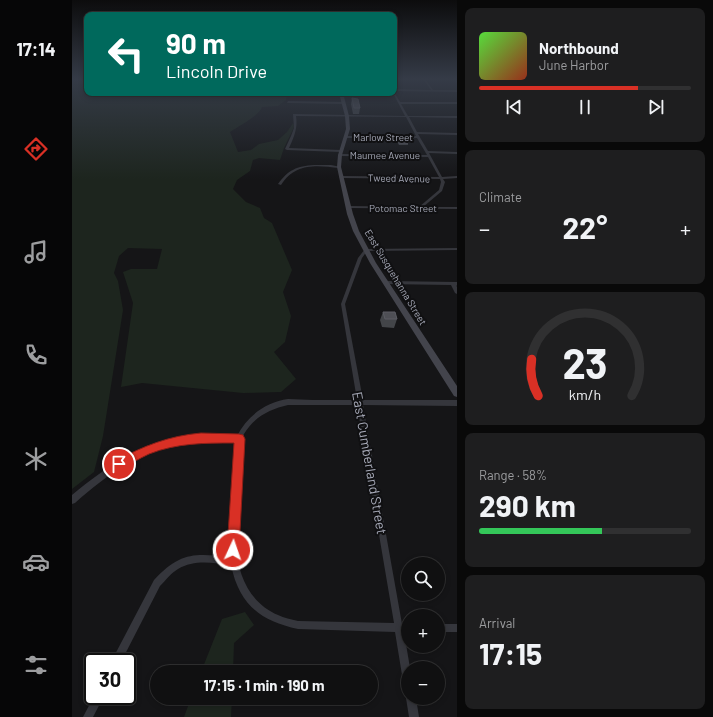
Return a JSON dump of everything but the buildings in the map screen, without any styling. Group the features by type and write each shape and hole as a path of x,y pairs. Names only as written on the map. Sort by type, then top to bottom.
{"main road":[{"name":"East Susquehanna Street","path":"346,112 347,137 340,153 339,167 348,207 356,231 386,283 457,393"}],"street":[{"path":"404,112 429,154 443,185 441,190 419,208"},
{"name":"Maumee Avenue","path":"347,116 294,115 295,131 287,149 340,153 457,153"},
{"path":"347,116 457,117"},
{"name":"Marlow Street","path":"417,133 457,134"},
{"name":"Marlow Street","path":"347,137 419,137"},
{"path":"280,184 284,176 296,169 313,166 339,167"},
{"name":"Tweed Avenue","path":"341,177 457,177"},
{"name":"Potomac Street","path":"348,207 457,208"},
{"path":"366,250 457,249"},
{"name":"East Cumberland Street","path":"366,250 360,258 343,309 401,617"},
{"path":"386,283 455,284 457,292"},
{"path":"401,628 298,625 286,623 272,618 261,611 250,600 239,582 234,561 239,439 251,419 278,404 298,402 457,403"},
{"path":"72,500 102,475 119,464 157,446 179,440 195,438 239,439"},
{"path":"121,653 158,583 174,566 193,559 234,561"},
{"path":"445,628 457,628"},
{"path":"88,717 94,705"},
{"path":"412,705 414,717"}],"shaded area":[{"path":"72,112 258,112 230,132 238,152 251,150 259,144 278,140 287,132 293,123 294,127 280,160 259,158 253,160 250,171 237,180 233,189 246,202 260,208 264,218 272,223 292,270 283,292 291,316 285,342 274,352 296,379 281,392 243,393 142,383 121,387 133,303 123,272 131,269 157,269 162,249 128,248 119,256 114,273 118,281 123,310 103,436 94,472 72,489"},
{"path":"245,612 254,625 234,643 233,665 204,665 222,619"},
{"path":"188,705 232,705 231,717 184,717"}],"route":[{"path":"119,464 146,450 179,440 190,438 239,439 233,550"}]}
